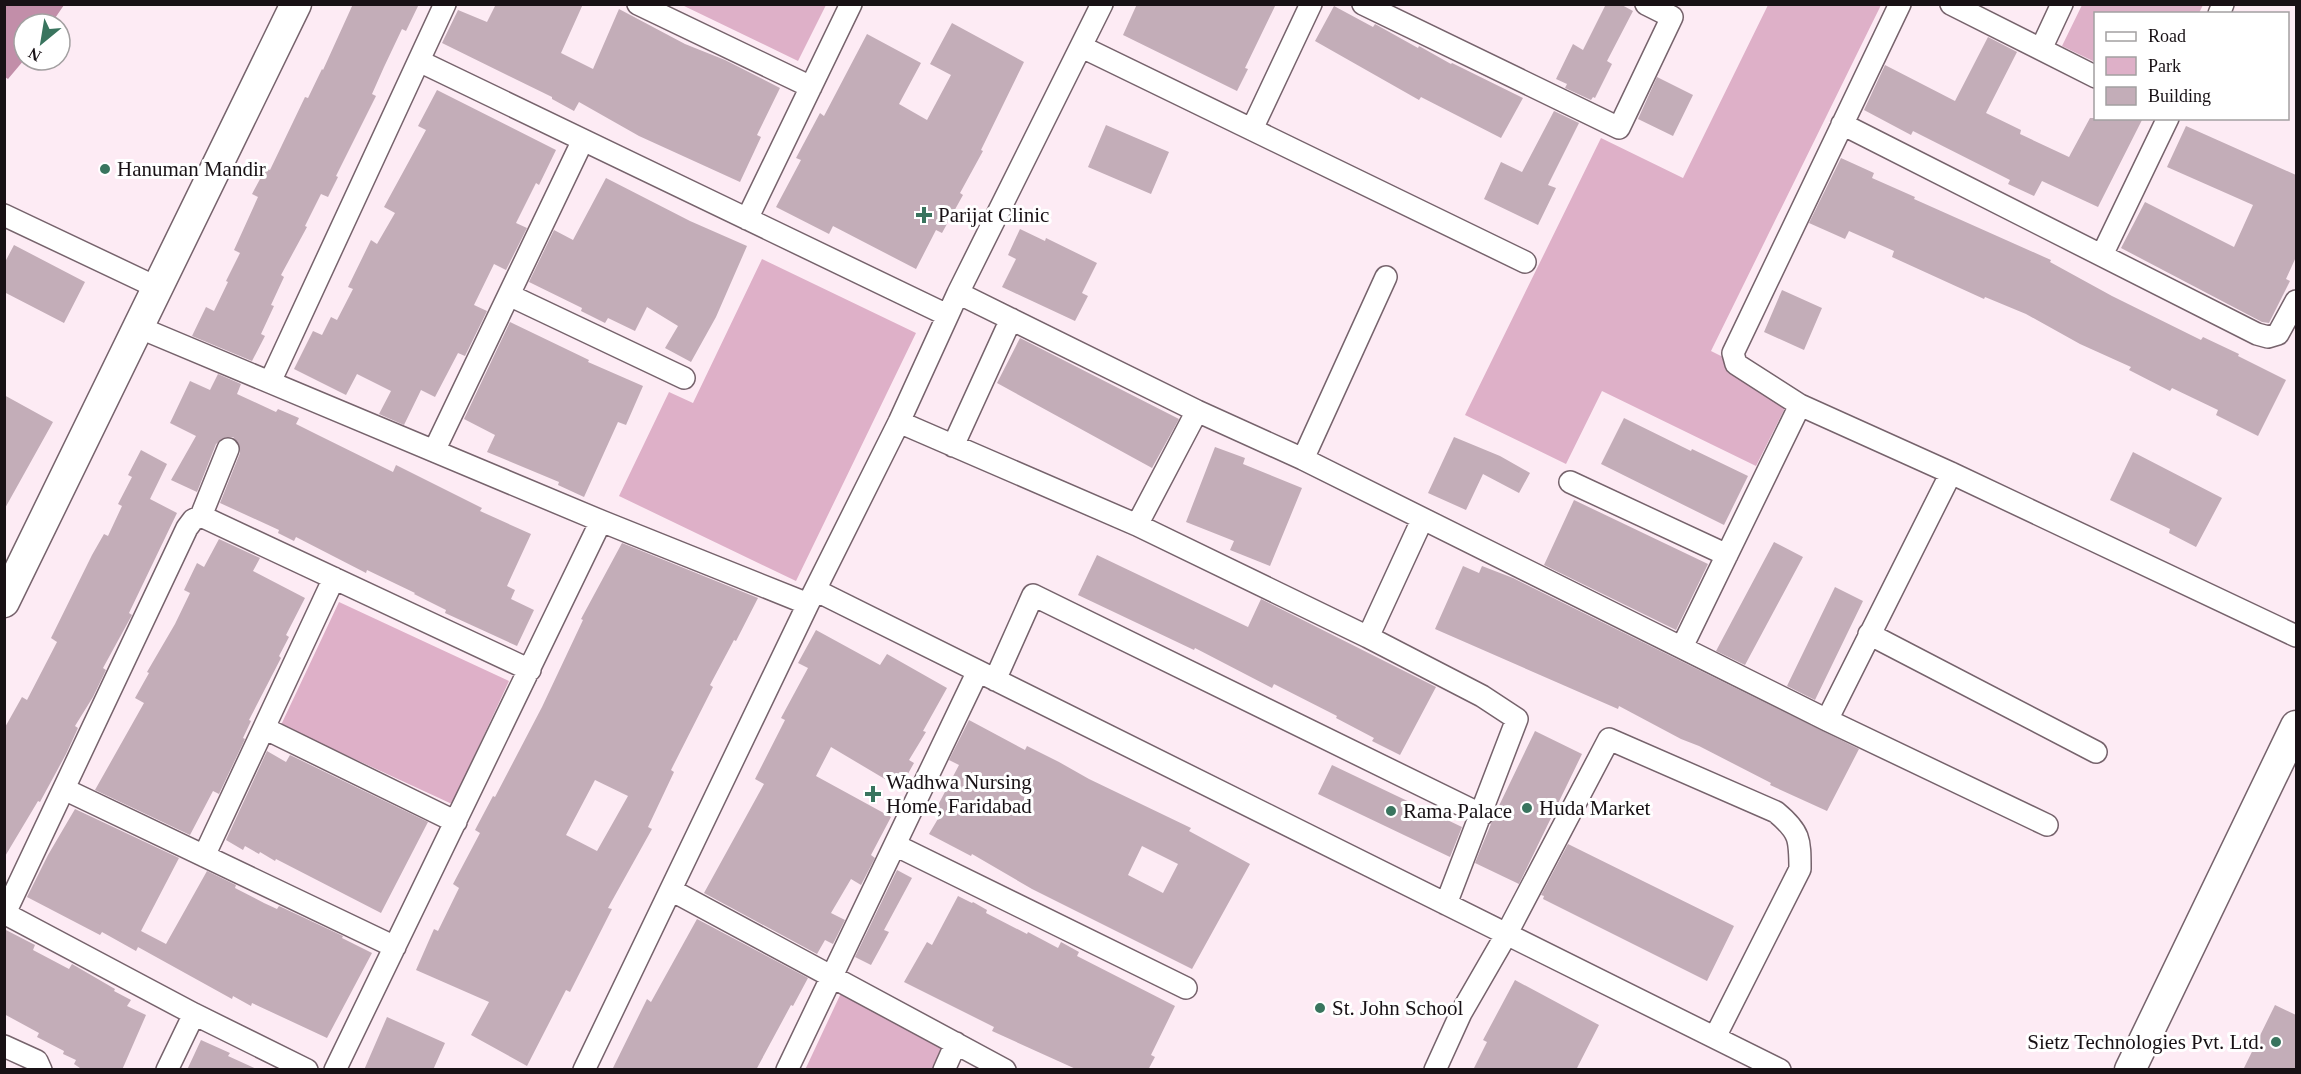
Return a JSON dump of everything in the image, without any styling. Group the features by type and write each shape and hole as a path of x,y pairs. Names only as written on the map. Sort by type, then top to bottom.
{"street":[{"path":"4,602 296,4"},
{"path":"270,382 445,4"},
{"path":"638,4 811,87"},
{"path":"747,219 851,4"},
{"path":"584,1070 811,597 898,422 947,315 1102,4"},
{"path":"1252,129 1311,4"},
{"path":"1363,4 1619,128 1672,17 1646,4"},
{"path":"1900,4 1733,352 1736,364 1800,405 1951,473 2296,636"},
{"path":"1952,4 2094,76"},
{"path":"2040,50 2062,4"},
{"path":"1082,47 1525,262"},
{"path":"419,61 947,315"},
{"path":"2102,255 2167,120"},
{"path":"1842,124 2257,334 2268,337 2278,334 2296,301"},
{"path":"434,451 583,140"},
{"path":"4,215 158,288"},
{"path":"1303,459 1386,277"},
{"path":"958,293 1197,411 1303,459 1827,720 2048,825"},
{"path":"509,295 684,378"},
{"path":"953,446 1011,320"},
{"path":"138,327 601,521 811,597 987,676 1780,1070"},
{"path":"1682,647 1800,405"},
{"path":"1137,525 1197,411"},
{"path":"898,422 1137,525 1368,637 1482,696 1517,719 1446,904"},
{"path":"228,448 201,516 193,520 186,528 5,913 194,1014 307,1070"},
{"path":"1827,720 1951,473"},
{"path":"1570,482 1727,555"},
{"path":"201,516 530,670"},
{"path":"1368,637 1422,520"},
{"path":"335,1070 601,521"},
{"path":"204,856 334,578"},
{"path":"787,1070 895,845 1033,595 1482,815"},
{"path":"1869,634 2096,752"},
{"path":"2130,1070 2296,726"},
{"path":"264,728 456,822"},
{"path":"1435,1070 1461,1013 1506,934 1609,739 1776,812 1791,825 1800,843 1800,869 1715,1037"},
{"path":"64,789 395,947"},
{"path":"895,845 1186,988"},
{"path":"670,890 1005,1070"},
{"path":"166,1070 194,1014"},
{"path":"944,1070 956,1043"},
{"path":"4,1046 37,1061 41,1070"}],"green space":[{"path":"2082,4 2203,5 2200,12 2094,12 2094,62 2062,46"},
{"path":"682,5 826,5 798,61"},
{"path":"1768,5 1881,5 1711,351 1793,392 1756,466 1602,391 1566,464 1465,415 1601,138 1683,178"},
{"path":"762,259 916,333 796,581 619,496 669,392 693,403"},
{"path":"339,602 509,681 452,804 281,725"},
{"path":"842,991 946,1041 932,1069 805,1070"}],"shaded area":[{"path":"4,5 64,5 59,12 12,12 12,72 14,72 8,79 5,77"}],"building":[{"path":"353,4 419,4 406,31 402,29 384,67 372,94 376,96 328,197 321,194 305,226 307,227 281,275 284,277 261,334 265,336 252,361 192,336 206,307 214,311 240,253 234,250 258,197 252,194 266,168 270,170 305,97 308,98 323,70"},
{"path":"496,4 583,4 561,53 593,69 619,9 685,44 725,60 780,88 757,135 761,137 740,182 639,136 579,102 574,111 552,97 442,43 458,10 487,22"},
{"path":"1137,4 1276,4 1245,68 1248,69 1237,91 1123,35"},
{"path":"1606,4 1620,4 1633,11 1607,61 1612,64 1595,98 1591,100 1565,88 1567,84 1556,79 1573,44 1583,50"},
{"path":"1334,6 1373,27 1375,24 1418,48 1419,46 1523,98 1501,138 1421,97 1419,100 1315,41"},
{"path":"952,23 1024,62 981,150 983,151 960,193 963,195 942,233 936,230 916,269 833,226 829,234 776,207 801,160 796,158 820,113 824,116 867,34 921,63 899,104 927,120 951,75 930,64"},
{"path":"1988,37 2017,52 1986,113 2021,130 2020,134 2069,157 2090,118 2094,120 2142,120 2098,207 2042,181 2034,196 2008,184 2010,180 1913,131 1911,135 1864,110 1885,65 1955,101"},
{"path":"1657,77 1693,95 1673,136 1638,119"},
{"path":"437,90 556,150 539,185 536,183 516,223 527,228 506,270 494,264 474,305 487,311 465,356 458,353 435,397 421,390 404,425 379,414 391,391 357,374 346,395 294,369 313,331 322,335 331,317 337,320 353,289 348,287 371,240 377,244 395,213 384,207 426,130 418,126"},
{"path":"1554,111 1579,123 1548,185 1556,188 1538,225 1484,199 1501,162 1522,172"},
{"path":"1106,125 1169,152 1151,194 1088,167"},
{"path":"2186,126 2296,175 2296,257 2286,279 2290,281 2269,323 2262,322 2121,248 2145,202 2234,247 2253,205 2167,167"},
{"path":"1841,158 1874,173 1872,178 1915,197 1914,199 2051,260 2050,262 2112,296 2201,340 2203,337 2239,354 2238,356 2286,380 2258,436 2216,415 2218,410 2172,388 2170,391 2129,370 2131,367 2080,344 2026,314 1985,297 1984,299 1892,257 1894,251 1849,231 1845,239 1809,223"},
{"path":"606,178 690,221 747,246 716,317 691,362 665,348 678,326 647,307 635,331 608,318 605,323 581,311 582,308 529,282 554,230 573,240"},
{"path":"1020,229 1045,241 1046,238 1097,263 1082,293 1088,296 1075,321 1002,287 1016,259 1008,255"},
{"path":"14,245 85,282 64,323 4,292 4,264"},
{"path":"1782,290 1822,308 1804,350 1764,332"},
{"path":"510,322 589,360 588,362 643,386 626,425 618,422 584,497 558,485 559,482 487,452 495,435 464,419"},
{"path":"1020,338 1179,419 1152,468 997,383"},
{"path":"218,374 241,384 237,394 276,412 278,409 299,418 296,424 393,472 396,465 482,508 480,511 531,534 507,586 515,590 511,599 534,610 517,646 445,613 446,610 415,593 367,570 366,573 296,537 294,541 278,533 279,530 220,503 240,453 238,442 233,437 226,437 216,444 197,492 171,480 196,436 170,423 190,381 210,390"},
{"path":"4,395 53,422 4,510"},
{"path":"1624,418 1748,476 1724,525 1601,464"},
{"path":"1454,437 1500,456 1530,473 1519,493 1483,474 1466,510 1428,493"},
{"path":"1215,447 1245,458 1243,464 1302,488 1270,566 1230,550 1234,541 1186,522"},
{"path":"141,450 167,464 150,499 177,513 129,613 132,615 103,668 106,670 75,726 78,728 66,754 40,802 38,801 4,858 4,729 22,697 27,700 57,642 51,638 92,555 104,534 108,536 122,506 118,504 132,477 128,475"},
{"path":"2133,452 2222,498 2196,547 2169,533 2170,529 2110,500"},
{"path":"1574,500 1708,564 1676,630 1544,565"},
{"path":"219,539 260,558 253,571 305,598 286,635 289,637 279,656 281,658 249,720 251,721 243,738 245,739 219,794 213,791 190,835 95,790 144,703 135,698 190,593 184,590 197,563 204,567"},
{"path":"1774,542 1803,557 1745,665 1716,651"},
{"path":"622,543 758,598 710,685 713,687 671,770 674,772 648,827 652,829 608,908 612,909 570,992 566,990 527,1066 471,1035 489,1002 416,970 434,929 438,931 459,888 453,884 480,833 475,830 542,707 583,620 581,619","holes":["595,780 628,796 597,851 566,835"]},
{"path":"1097,555 1248,627 1261,599 1436,687 1400,755 1372,741 1374,738 1336,718 1337,716 1274,684 1272,688 1195,648 1194,650 1078,595"},
{"path":"1463,566 1479,573 1482,566 1513,578 1859,749 1827,811 1770,785 1771,783 1619,706 1618,709 1435,629"},
{"path":"1835,587 1863,601 1815,700 1787,686"},
{"path":"816,630 880,665 887,654 947,688 923,731 926,732 909,760 914,763 900,788 831,747 816,776 891,817 871,855 875,858 861,885 851,879 831,913 845,920 833,944 825,940 817,954 704,893 764,784 755,779 785,720 781,718 808,668 798,663"},
{"path":"969,720 1025,750 1027,746 1191,828 1189,831 1250,864 1192,969 1032,889 972,854 971,856 929,834 942,812 936,809 959,765 949,760","holes":["1142,846 1178,864 1163,893 1128,875"]},
{"name":"Huda Market","path":"1535,731 1582,754 1519,884 1475,863 1495,814"},
{"path":"267,751 286,762 290,755 428,822 381,913 276,859 275,861 245,846 243,850 226,840"},
{"name":"Rama Palace","path":"1332,765 1462,827 1450,857 1318,794"},
{"path":"75,809 179,858 141,931 166,944 207,871 236,885 235,888 264,903 277,909 279,906 343,936 342,938 372,953 327,1038 252,1003 251,1006 233,996 232,999 138,947 136,951 102,932 100,935 27,897"},
{"path":"1568,844 1734,926 1707,981 1543,899 1544,896 1541,895"},
{"path":"897,870 912,878 884,930 889,932 871,965 855,957"},
{"path":"958,896 987,910 986,913 1058,948 1061,942 1079,952 1077,956 1175,1006 1151,1055 1155,1057 1148,1070 1078,1070 992,1031 994,1027 904,982 927,942 932,945"},
{"path":"697,919 808,978 793,1006 791,1005 756,1070 612,1070 647,999 651,1002"},
{"path":"4,929 35,945 33,950 69,969 72,964 115,989 114,991 131,1000 127,1006 146,1015 122,1070 83,1070 74,1064 76,1060 63,1054 64,1051 37,1037 39,1033 4,1014"},
{"path":"1515,980 1599,1025 1576,1070 1473,1070 1487,1042 1483,1040"},
{"name":"Sietz Technologies Pvt. Ltd.","path":"2275,1005 2296,1015 2296,1070 2243,1070"},
{"path":"387,1017 445,1043 433,1070 364,1070"},
{"path":"201,1040 230,1053 228,1056 259,1070 187,1070"}],"place":[{"name":"Hanuman Mandir","path":"105,169"},
{"name":"Parijat Clinic","path":"924,215"},
{"name":"Wadhwa Nursing Home, Faridabad","path":"873,794"},
{"name":"Huda Market","path":"1527,808"},
{"name":"Rama Palace","path":"1391,811"},
{"name":"St. John School","path":"1320,1008"},
{"name":"Sietz Technologies Pvt. Ltd.","path":"2276,1042"}]}
